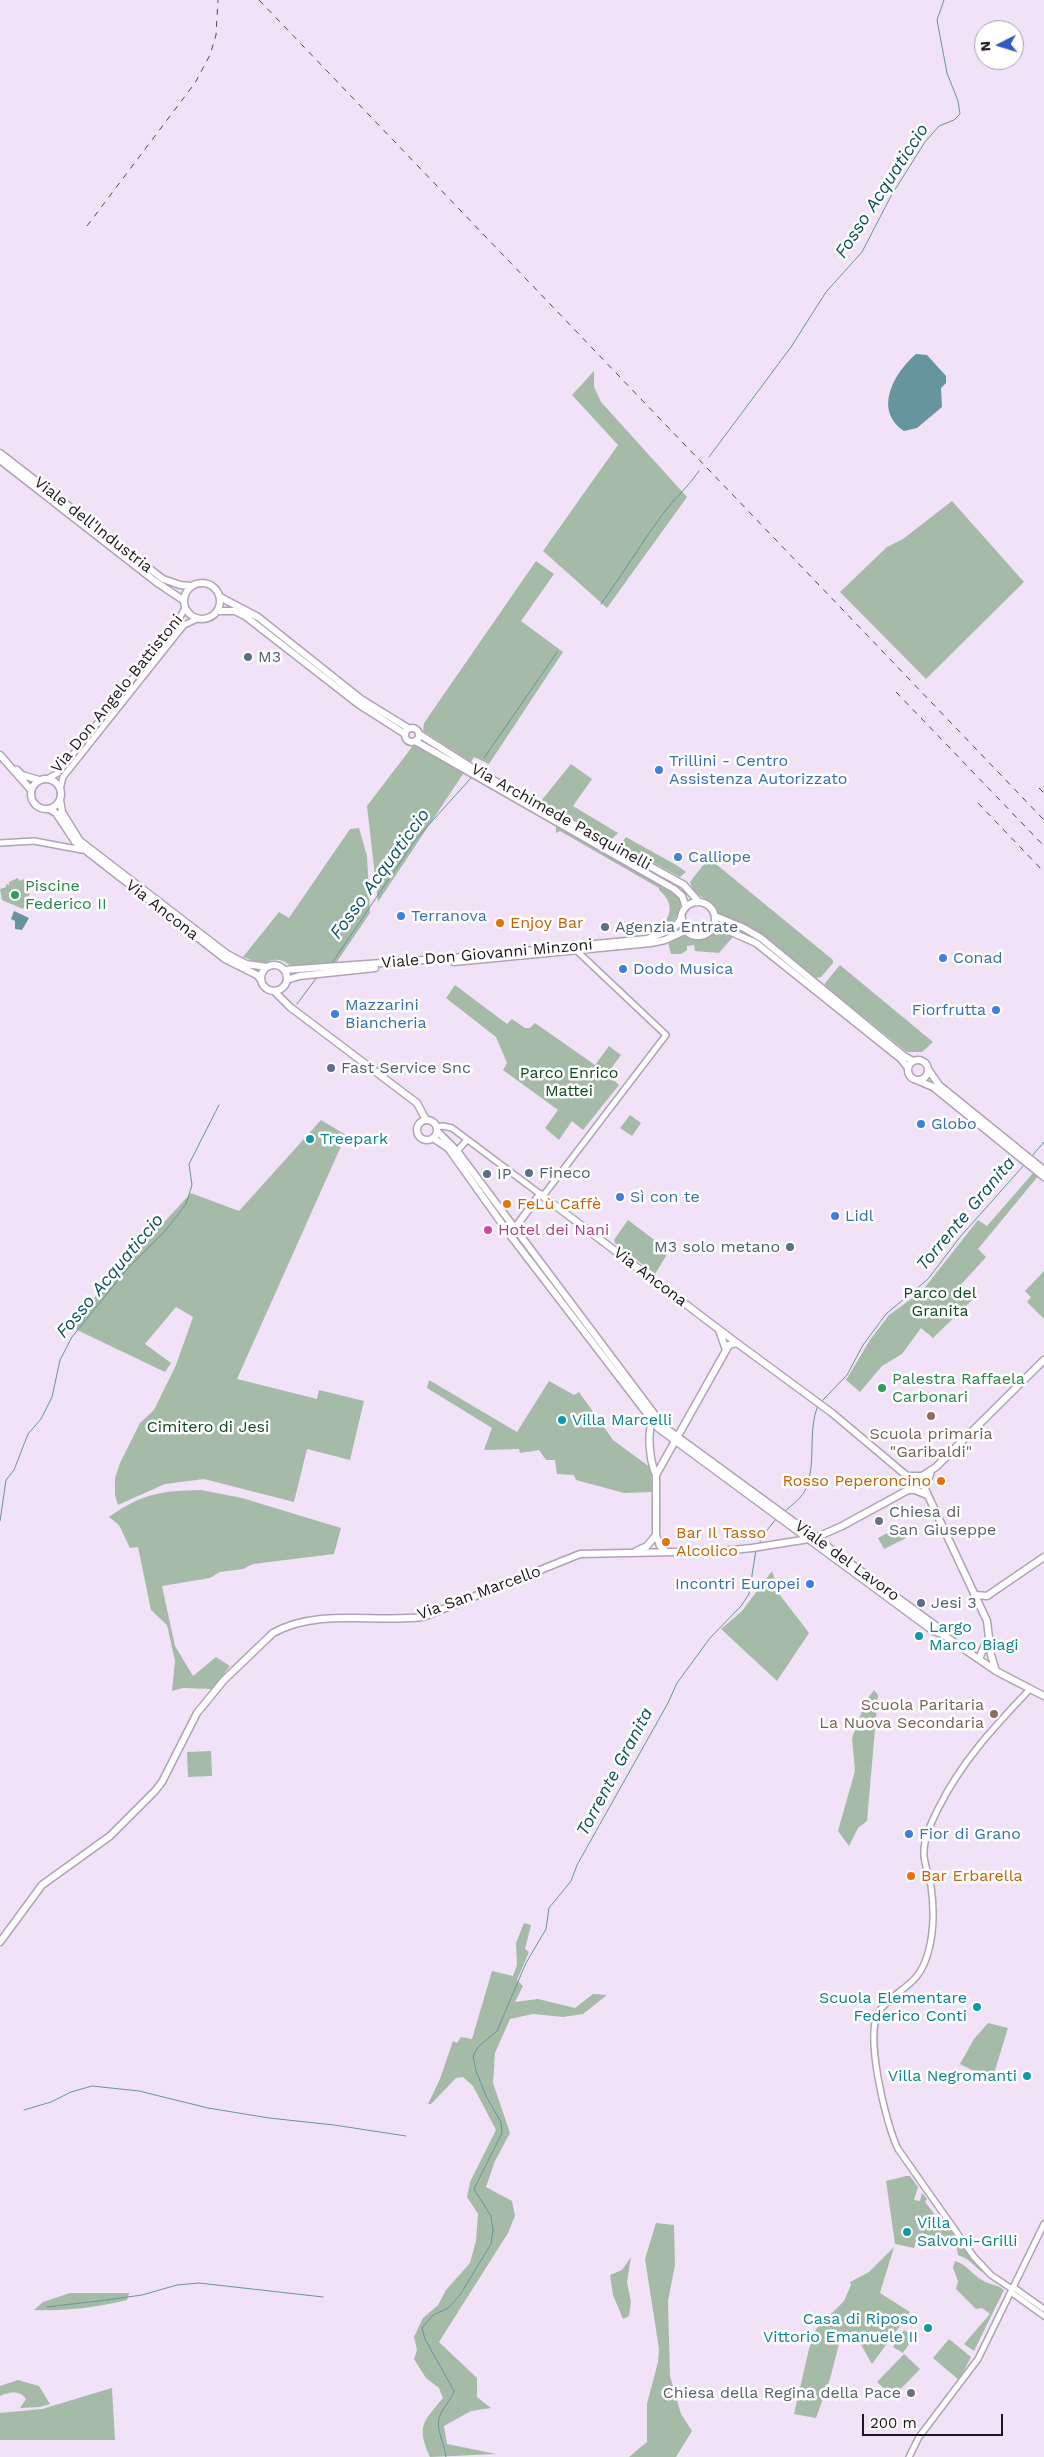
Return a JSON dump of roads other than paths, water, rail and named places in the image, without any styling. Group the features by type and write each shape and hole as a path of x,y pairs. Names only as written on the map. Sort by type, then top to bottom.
{"main road":[{"name":"Viale dell'Industria","path":"0,453 163,579 180,586 191,586"},
{"name":"Viale dell'Industria","path":"0,460 156,582 183,600"},
{"path":"191,586 200,583 210,584 220,597 217,611"},
{"name":"Via Don Angelo Battistoni","path":"191,586 184,594 183,600 188,613 197,619 209,618 217,611"},
{"name":"Via Archimede Pasquinelli","path":"220,597 258,617 360,699 406,731 408,741 415,741 674,889 682,896 686,908"},
{"name":"Via Archimede Pasquinelli","path":"217,611 235,611 245,616 358,704 406,731 414,728 419,734 482,774 684,885 699,902"},
{"path":"415,741 419,734"},
{"name":"Via Ancona","path":"0,756 22,775 39,780"},
{"name":"Via Ancona","path":"0,756 31,790 32,800 36,805 56,813 76,843 225,959 257,975 261,980"},
{"path":"31,790 39,780 48,779 56,782 60,790"},
{"name":"Via Ancona","path":"60,790 62,812 71,829 80,840 227,954 246,964 266,967"},
{"path":"49,809 56,806 60,800"},
{"path":"686,930 682,918 686,908 699,902"},
{"name":"Viale Don Giovanni Minzoni","path":"699,902 710,906 715,916 744,928 761,938 904,1056 913,1061 923,1061 939,1085 1022,1155"},
{"path":"712,929 715,916"},
{"name":"Viale Don Giovanni Minzoni","path":"284,970 432,959 646,939 673,929 682,918"},
{"name":"Viale Don Giovanni Minzoni","path":"286,983 361,970 651,943 665,940 686,930 696,935 707,933 712,929 729,931 756,943 848,1016 908,1068 910,1077 933,1087 1039,1168 1044,1177"},
{"path":"290,1007 284,970 275,965 266,967 261,974 261,980 266,988 274,991 290,1007 417,1103 423,1121"},
{"path":"274,991 286,983"},
{"path":"908,1068 913,1061"},
{"path":"919,1081 927,1076 928,1069"},
{"name":"Viale del Lavoro","path":"676,1439 660,1422 457,1151 432,1121 423,1121 417,1128 420,1136 427,1140 433,1138 448,1148 510,1235 652,1422 936,1626 942,1634"},
{"path":"433,1138 437,1129"},
{"path":"515,1228 542,1195"},
{"name":"Via Ancona","path":"542,1195 736,1343 832,1413 907,1476"},
{"path":"718,1329 726,1350"},
{"path":"656,1476 726,1350 730,1344 736,1343"},
{"path":"927,1495 915,1490 908,1490 907,1476 922,1476 931,1471 1044,1360"},
{"path":"652,1422 650,1432 652,1464 656,1476 656,1535 660,1546 666,1552"},
{"path":"931,1471 925,1486 927,1495 984,1615 989,1632 991,1656 996,1671"},
{"name":"Via San Marcello","path":"0,1942 42,1885 113,1834 143,1804 162,1782 197,1713 215,1690 273,1633 285,1626 308,1619 399,1620 423,1617 580,1554 652,1553 752,1548 815,1538 842,1526 908,1490"},
{"name":"Viale del Lavoro","path":"789,1522 806,1539 933,1631 942,1634"},
{"path":"632,1553 643,1549 656,1535"},
{"path":"651,1542 652,1553"},
{"path":"976,1595 987,1596 1044,1557"},
{"path":"984,1615 991,1593"},
{"path":"979,1659 989,1632"},
{"path":"942,1634 996,1671 1044,1696"}],"street":[{"name":"Via Don Angelo Battistoni","path":"48,779 58,772 178,621 185,608"},
{"name":"Via Don Angelo Battistoni","path":"60,790 63,777 184,626 197,619"},
{"path":"0,843 34,841 77,848 88,853"},
{"path":"542,1195 666,1035 576,950"},
{"name":"Via Ancona","path":"437,1129 443,1126 452,1128 542,1195"},
{"path":"457,1151 467,1140"},
{"path":"1030,1689 970,1756 950,1784 933,1819 925,1844 924,1856 932,1893 931,1936 928,1952 919,1975 881,2009 873,2024 873,2043 892,2138 912,2171 974,2257 991,2275 1044,2309"},
{"path":"909,2457 919,2437 978,2359 1044,2224"},
{"path":"1012,2289 1044,2316"}],"water":[{"path":"916,354 927,355 946,376 946,383 941,388 942,407 917,428 904,431 895,422 890,413 888,402 894,381 900,371"},
{"path":"14,911 29,918 22,930 15,929 15,921 11,919"}],"waterway":[{"name":"Fosso Acquaticcio","path":"709,457 791,347 826,292 862,252 891,196 925,142 939,126 954,120 960,114 958,101 947,73 937,20 944,0"},
{"name":"Fosso Acquaticcio","path":"601,604 662,515 699,471"},
{"name":"Fosso Acquaticcio","path":"484,758 558,651"},
{"name":"Fosso Acquaticcio","path":"332,963 416,839 471,778"},
{"path":"297,1004 318,976"},
{"name":"Fosso Acquaticcio","path":"0,1521 6,1480 14,1470 28,1434 41,1419 52,1397 60,1360 72,1337 126,1270 165,1231 186,1204 192,1185 189,1164 219,1105"},
{"name":"Torrente Granita","path":"1031,1157 1044,1142"},
{"name":"Torrente Granita","path":"821,1402 847,1375 863,1345 886,1314 928,1279 960,1237 1025,1164"},
{"name":"Torrente Granita","path":"785,1511 797,1501 806,1488 811,1468 813,1425 818,1405"},
{"name":"Torrente Granita","path":"759,1544 776,1519"},
{"name":"Torrente Granita","path":"446,2457 438,2423 440,2415 454,2391 425,2339 422,2328 433,2315 448,2308 460,2295 491,2244 493,2230 491,2216 474,2189 502,2133 501,2122 487,2098 476,2071 473,2056 478,2047 497,2031 526,1963 546,1929 549,1908 571,1881 577,1865 668,1703 677,1683 710,1638 741,1606 749,1594 756,1550"},
{"path":"24,2110 92,2086 139,2091 208,2108 269,2118 334,2125 406,2136"},
{"path":"47,2307 142,2295 177,2285 199,2283 323,2297"}],"railway":[{"path":"87,226 195,83 210,55 216,35 218,0"},
{"path":"259,0 1044,820"},
{"path":"896,692 1044,846"},
{"path":"1039,788 1044,793"},
{"path":"978,803 1044,872"}],"place":[{"name":"M3","path":"248,657"},
{"name":"Trillini - Centro Assistenza Autorizzato","path":"659,770"},
{"name":"Calliope","path":"678,857"},
{"name":"Piscine Federico II","path":"15,895"},
{"name":"Terranova","path":"401,916"},
{"name":"Enjoy Bar","path":"500,923"},
{"name":"Agenzia Entrate","path":"605,927"},
{"name":"Conad","path":"943,958"},
{"name":"Dodo Musica","path":"623,969"},
{"name":"Fiorfrutta","path":"996,1010"},
{"name":"Mazzarini Biancheria","path":"335,1014"},
{"name":"Fast Service Snc","path":"331,1068"},
{"name":"Globo","path":"921,1124"},
{"name":"Treepark","path":"310,1139"},
{"name":"Fineco","path":"529,1173"},
{"name":"IP","path":"487,1174"},
{"name":"Sì con te","path":"620,1197"},
{"name":"FeLù Caffè","path":"507,1204"},
{"name":"Lidl","path":"835,1216"},
{"name":"Hotel dei Nani","path":"488,1230"},
{"name":"M3 solo metano","path":"790,1247"},
{"name":"Palestra Raffaela Carbonari","path":"882,1388"},
{"name":"Scuola primaria \"Garibaldi\"","path":"931,1416"},
{"name":"Villa Marcelli","path":"562,1420"},
{"name":"Rosso Peperoncino","path":"941,1481"},
{"name":"Chiesa di San Giuseppe","path":"879,1521"},
{"name":"Bar Il Tasso Alcolico","path":"666,1542"},
{"name":"Incontri Europei","path":"810,1584"},
{"name":"Jesi 3","path":"921,1603"},
{"name":"Largo Marco Biagi","path":"919,1636"},
{"name":"Scuola Paritaria La Nuova Secondaria","path":"994,1714"},
{"name":"Fior di Grano","path":"909,1834"},
{"name":"Bar Erbarella","path":"911,1876"},
{"name":"Scuola Elementare Federico Conti","path":"977,2007"},
{"name":"Villa Negromanti","path":"1027,2076"},
{"name":"Villa Salvoni-Grilli","path":"907,2232"},
{"name":"Casa di Riposo Vittorio Emanuele II","path":"928,2328"},
{"name":"Chiesa della Regina della Pace","path":"911,2393"}],"park label":[{"name":"Parco Enrico Mattei","path":"569,1082"},
{"name":"Parco del Granita","path":"940,1302"},
{"name":"Cimitero di Jesi","path":"208,1427"}]}
